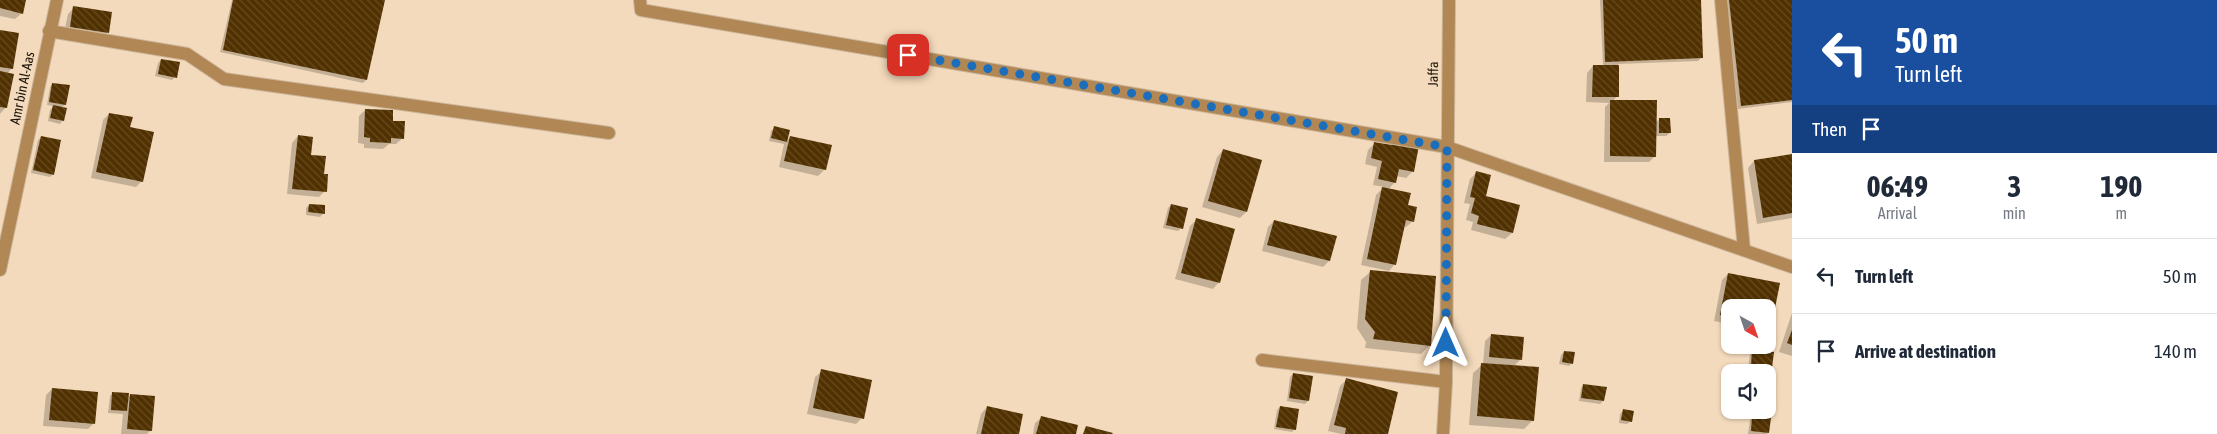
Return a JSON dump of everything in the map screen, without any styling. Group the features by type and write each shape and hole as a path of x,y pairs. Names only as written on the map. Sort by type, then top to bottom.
{"street":[{"name":"Amr bin Al-Aas","path":"0,270 57,0"},
{"path":"640,0 641,10 1447,147 1792,267"},
{"name":"Jaffa","path":"1443,434 1446,382 1449,0"},
{"path":"1721,0 1744,250"},
{"path":"49,31 187,54 224,79 609,133"},
{"path":"1262,360 1446,382"}],"building":[{"path":"0,0 26,0 23,14 0,8"},
{"path":"233,0 385,0 367,80 223,50"},
{"path":"1603,0 1701,0 1703,58 1605,62"},
{"path":"1729,0 1792,0 1792,100 1741,106"},
{"path":"73,6 112,12 109,33 70,27"},
{"path":"0,30 19,33 13,69 0,67"},
{"path":"161,59 180,62 177,78 158,74"},
{"path":"1593,65 1619,65 1619,97 1592,97"},
{"path":"0,71 14,74 7,108 0,107"},
{"path":"52,83 70,85 66,105 49,102"},
{"path":"1610,100 1657,100 1656,157 1610,156"},
{"path":"53,105 67,108 64,121 50,118"},
{"path":"365,109 393,110 393,121 405,121 404,139 391,138 391,143 370,142 370,138 364,137"},
{"path":"109,113 133,117 130,127 154,132 143,182 96,172"},
{"path":"1659,118 1670,118 1671,133 1659,133"},
{"path":"774,126 790,130 787,142 771,138"},
{"path":"1394,134 1420,140 1414,172 1399,169 1396,183 1378,179 1382,161 1371,158 1374,142 1392,145"},
{"path":"298,135 313,137 311,155 326,156 324,174 328,174 327,192 292,189"},
{"path":"41,136 61,140 54,175 33,170"},
{"path":"790,136 832,145 826,170 784,161"},
{"path":"1223,149 1262,160 1247,212 1208,201"},
{"path":"1792,154 1792,213 1763,218 1754,160"},
{"path":"1476,171 1491,175 1486,196 1520,205 1513,233 1477,224 1479,216 1471,213 1475,198 1470,197"},
{"path":"1382,187 1411,193 1408,205 1417,207 1414,222 1406,220 1396,265 1367,259"},
{"path":"309,204 325,205 325,214 308,212"},
{"path":"1171,204 1188,208 1183,229 1166,225"},
{"path":"1196,218 1235,229 1220,283 1181,273"},
{"path":"1274,220 1337,236 1330,261 1267,245"},
{"path":"1370,270 1436,276 1431,346 1373,339 1375,332 1365,319"},
{"path":"1728,273 1780,283 1776,303 1776,299 1723,299"},
{"path":"1792,330 1792,345 1787,343"},
{"path":"1491,334 1524,337 1522,360 1489,357"},
{"path":"1564,351 1575,352 1573,364 1562,362"},
{"path":"1752,354 1774,354 1772,364 1751,364"},
{"path":"1481,363 1539,367 1534,421 1477,416"},
{"path":"821,369 872,380 864,419 813,408"},
{"path":"1293,373 1313,376 1309,401 1289,398"},
{"path":"1346,378 1398,392 1388,434 1345,434 1346,428 1334,425"},
{"path":"1583,384 1607,387 1604,401 1581,398"},
{"path":"52,388 98,392 95,424 49,420"},
{"path":"112,392 129,393 127,411 111,410"},
{"path":"130,394 155,396 152,431 127,429"},
{"path":"987,406 1023,414 1019,434 981,434"},
{"path":"1280,406 1299,409 1296,430 1276,427"},
{"path":"1623,409 1634,411 1632,422 1621,420"},
{"path":"1041,416 1078,425 1076,434 1036,434"},
{"path":"1752,419 1771,419 1769,433 1751,431"},
{"path":"1086,426 1113,433 1083,434"}],"route":[{"path":"908,55 1447,147 1446,343"}]}
